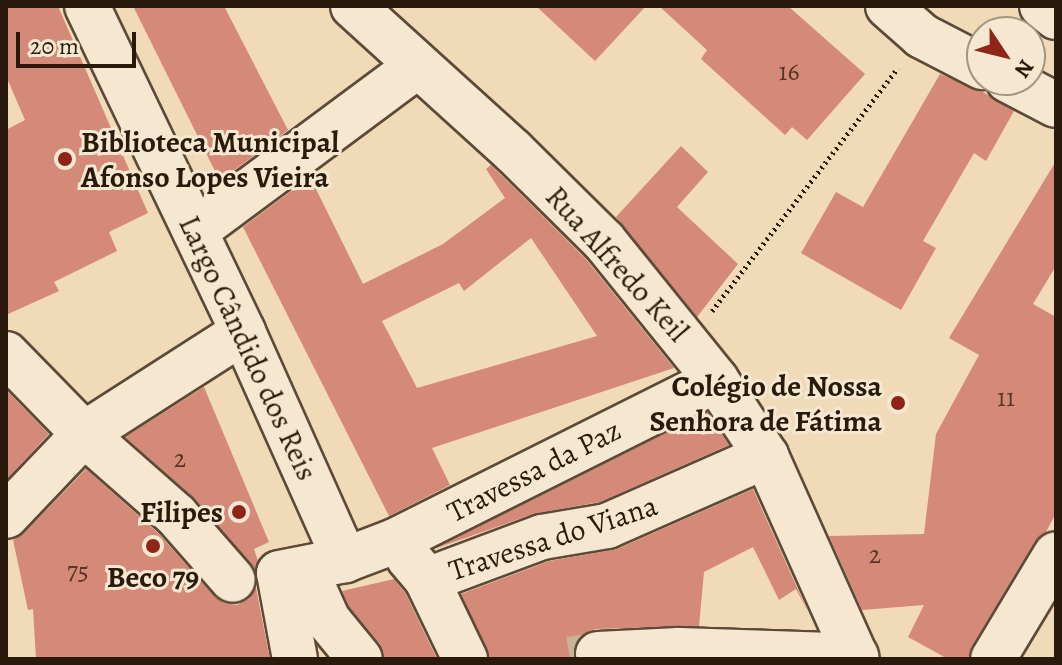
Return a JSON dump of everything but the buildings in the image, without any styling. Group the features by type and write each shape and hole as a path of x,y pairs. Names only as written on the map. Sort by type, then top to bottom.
{"street":[{"name":"Largo Cândido dos Reis","path":"87,6 243,332 310,567"},
{"path":"888,6 922,36 966,59"},
{"path":"1042,6 1056,17"},
{"name":"Rua Alfredo Keil","path":"362,9 417,66 513,151 604,241 688,343 766,456 857,657"},
{"path":"195,231 417,66"},
{"path":"6,516 84,434 243,332"},
{"path":"6,354 84,434 176,515 233,580"},
{"name":"Travessa da Paz","path":"395,541 716,380"},
{"name":"Travessa do Viana","path":"427,580 542,537 607,526 766,456"},
{"path":"310,567 395,541 427,580 465,659"},
{"path":"993,659 1056,554"},
{"path":"295,659 310,567"},
{"path":"310,567 328,620 360,659"},
{"path":"598,654 679,650 857,657"}],"path":[{"path":"688,343 922,36"}],"tunnel":[{"path":"570,659 598,654"}],"place":[{"name":"Biblioteca Municipal Afonso Lopes Vieira","path":"65,159"},
{"name":"Colégio de Nossa Senhora de Fátima","path":"898,403"},
{"name":"Filipes","path":"239,512"},
{"name":"Beco 79","path":"153,546"}]}
